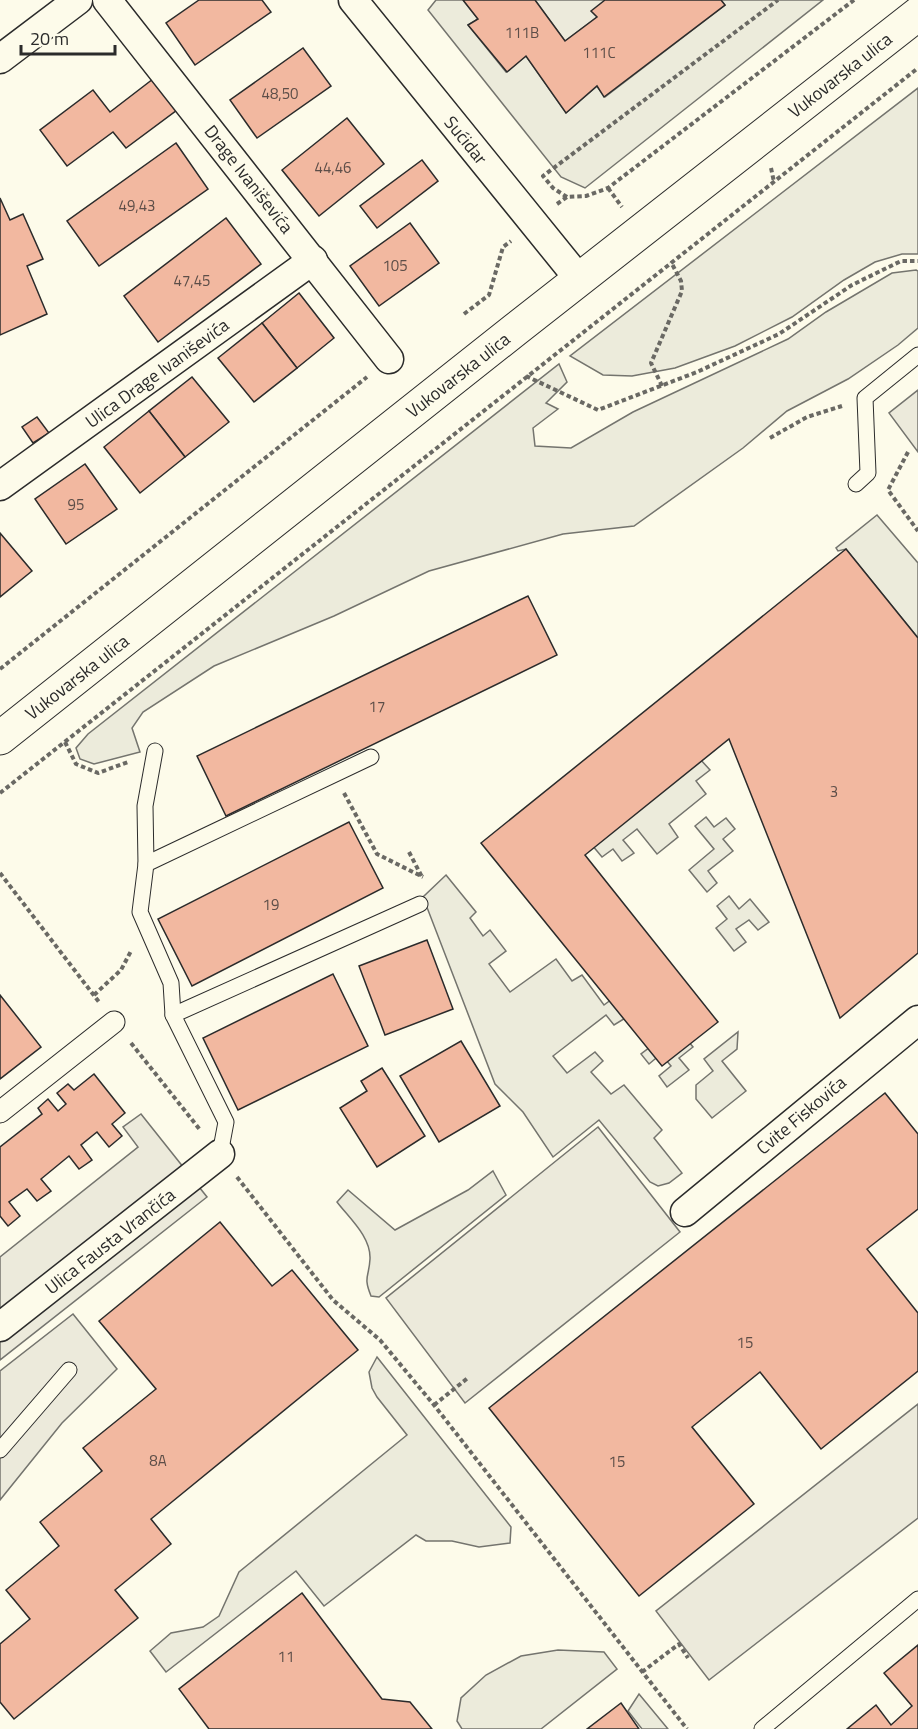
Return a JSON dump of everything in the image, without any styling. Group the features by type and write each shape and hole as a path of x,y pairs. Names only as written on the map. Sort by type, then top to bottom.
{"street":[{"path":"0,59 78,0"},
{"name":"Drage Ivaniševića","path":"108,0 389,359"},
{"name":"Sućidar","path":"353,0 579,279"},
{"name":"Vukovarska ulica","path":"0,738 579,279 918,14"},
{"name":"Ulica Drage Ivaniševića","path":"0,486 313,260"},
{"name":"Cvite Fiskovića","path":"686,1212 918,1020"},
{"path":"0,1112 114,1022"},
{"name":"Ulica Fausta Vrančića","path":"0,1328 220,1154"}],"lane":[{"path":"856,484 868,473 865,398 918,355"},
{"path":"155,752 145,807 146,864 140,912 171,982 173,1015 226,1122 220,1154"},
{"path":"146,864 371,757"},
{"path":"173,1015 420,904"},
{"path":"0,1450 69,1370"},
{"path":"762,1729 918,1599"}],"path":[{"path":"567,197 553,188 543,176 778,0"},
{"path":"464,314 489,295 503,247 567,197 586,196 608,188 855,0"},
{"path":"0,793 918,68"},
{"path":"881,89 890,90"},
{"path":"771,168 774,182"},
{"path":"526,376 598,410 697,372 779,334 852,285 901,261 918,261"},
{"path":"662,386 651,363 682,291 681,281 671,262"},
{"path":"0,669 389,359"},
{"path":"770,438 807,417 865,398"},
{"path":"908,452 888,490 918,531"},
{"path":"66,742 76,764 98,773 155,752"},
{"path":"334,774 376,854 423,878 408,852"},
{"path":"0,873 333,1300 380,1340 434,1405 687,1729"},
{"path":"94,996 121,970 126,962 134,945 140,912"},
{"path":"434,1405 469,1377"},
{"path":"642,1672 679,1644 688,1659"}],"shaded area":[{"path":"436,0 463,0 478,19 468,25 506,72 526,56 566,113 597,86 605,97 725,5 721,0 823,0 585,188 561,177 428,10"},
{"path":"535,0 605,0 597,17 565,41"},
{"path":"918,88 918,254 902,254 875,262 844,280 792,317 735,346 675,368 632,376 603,375 570,356"},
{"path":"918,271 918,328 898,345 848,379 787,411 743,448 634,526 563,534 429,571 334,616 214,666 143,712 132,728 140,752 94,764 80,759 76,748 88,734 559,364 567,382 546,403 558,409 533,428 535,446 571,448 633,412 788,339 826,312 892,273"},
{"path":"918,390 918,452 889,413"},
{"path":"877,515 918,563 918,638 846,549 838,551 836,548"},
{"path":"700,759 710,770 696,781 706,794 669,824 678,837 657,854 637,829 623,840 634,853 622,861 613,849 602,857 592,845"},
{"path":"706,817 714,827 726,818 735,829 723,839 733,851 708,871 717,883 707,892 689,870 714,849 695,826"},
{"path":"446,875 476,912 470,918 483,936 490,930 506,951 489,964 510,992 556,959 572,981 582,975 604,1005 612,999 627,1017 614,1025 606,1015 553,1056 567,1073 595,1052 603,1061 591,1072 611,1094 624,1085 662,1130 654,1138 682,1173 669,1183 658,1186 650,1182 599,1120 553,1157 523,1112 495,1084 423,897"},
{"path":"729,896 739,909 750,899 769,922 758,930 749,920 736,929 746,942 734,951 716,928 727,919 717,906"},
{"path":"738,1032 737,1049 722,1061 746,1091 712,1118 696,1099 696,1085 713,1071 704,1059"},
{"path":"684,1036 693,1047 679,1058 689,1070 667,1087 659,1076 671,1066 661,1054 649,1064 641,1054 662,1038"},
{"path":"141,1114 207,1197 0,1360 0,1257 138,1147 123,1127"},
{"path":"598,1127 680,1232 465,1403 386,1298"},
{"path":"493,1171 506,1195 379,1297 371,1296 367,1281 370,1259 367,1243 359,1229 337,1202 348,1190 395,1230 468,1190"},
{"path":"73,1314 117,1369 62,1423 0,1500 0,1371"},
{"path":"377,1357 511,1527 510,1543 479,1547 452,1541 426,1541 416,1535 324,1606 296,1571 166,1672 150,1651 171,1633 203,1627 219,1616 239,1572 407,1435 372,1388 369,1372"},
{"path":"918,1404 918,1518 709,1680 656,1611"},
{"path":"558,1650 604,1652 617,1669 541,1729 462,1729 457,1721 461,1698 486,1675 521,1656"},
{"path":"639,1694 668,1729 642,1729 628,1711"}],"building":[{"path":"199,0 262,0 271,12 195,65 166,23"},
{"path":"463,0 535,0 565,41 597,17 591,11 605,0 721,0 725,5 604,97 597,86 566,113 526,56 507,72 468,25 478,19"},
{"path":"303,48 331,86 257,138 230,100"},
{"path":"153,79 177,110 126,148 113,132 67,166 40,130 93,90 110,112"},
{"path":"347,118 384,164 319,216 282,170"},
{"path":"176,143 208,189 99,266 67,221"},
{"path":"422,160 438,181 377,228 360,206"},
{"path":"0,198 10,220 23,214 43,259 27,266 47,314 0,335"},
{"path":"226,218 261,264 158,342 124,296"},
{"path":"410,223 439,263 379,306 350,266"},
{"path":"299,293 334,338 297,368 262,323"},
{"path":"262,323 297,368 254,402 218,358"},
{"path":"192,377 229,422 185,457 149,411"},
{"path":"149,411 185,457 140,493 104,447"},
{"path":"37,417 49,433 33,443 22,427"},
{"path":"85,464 117,509 66,544 35,499"},
{"path":"0,533 32,571 0,597"},
{"path":"846,549 918,638 918,953 840,1018 729,739 585,855 718,1022 662,1066 481,843"},
{"path":"528,596 557,655 226,816 197,756"},
{"path":"349,822 383,888 192,986 158,919"},
{"path":"427,940 453,1009 385,1035 359,966"},
{"path":"333,974 368,1046 238,1110 203,1038"},
{"path":"0,995 41,1047 0,1079"},
{"path":"461,1041 500,1106 439,1142 400,1076"},
{"path":"382,1068 425,1136 377,1167 340,1108 367,1091 361,1081"},
{"path":"94,1074 125,1113 112,1124 122,1136 109,1147 97,1132 81,1145 92,1160 79,1169 69,1156 41,1179 51,1191 37,1201 27,1189 9,1202 20,1216 8,1226 0,1216 0,1147 42,1114 38,1108 48,1099 58,1111 66,1104 57,1093 68,1084 74,1090"},
{"path":"885,1093 918,1134 918,1209 867,1249 918,1313 918,1371 821,1449 760,1372 692,1427 754,1504 639,1596 489,1408"},
{"path":"220,1222 272,1286 292,1270 358,1350 151,1519 171,1544 115,1590 138,1618 14,1719 0,1702 0,1644 30,1619 6,1590 59,1546 40,1522 102,1471 83,1448 156,1389 99,1321"},
{"path":"302,1593 382,1699 410,1702 432,1729 209,1729 179,1689"},
{"path":"918,1645 918,1729 847,1729 876,1705 891,1725 912,1706 884,1673"},
{"path":"621,1703 639,1729 587,1729"}]}
